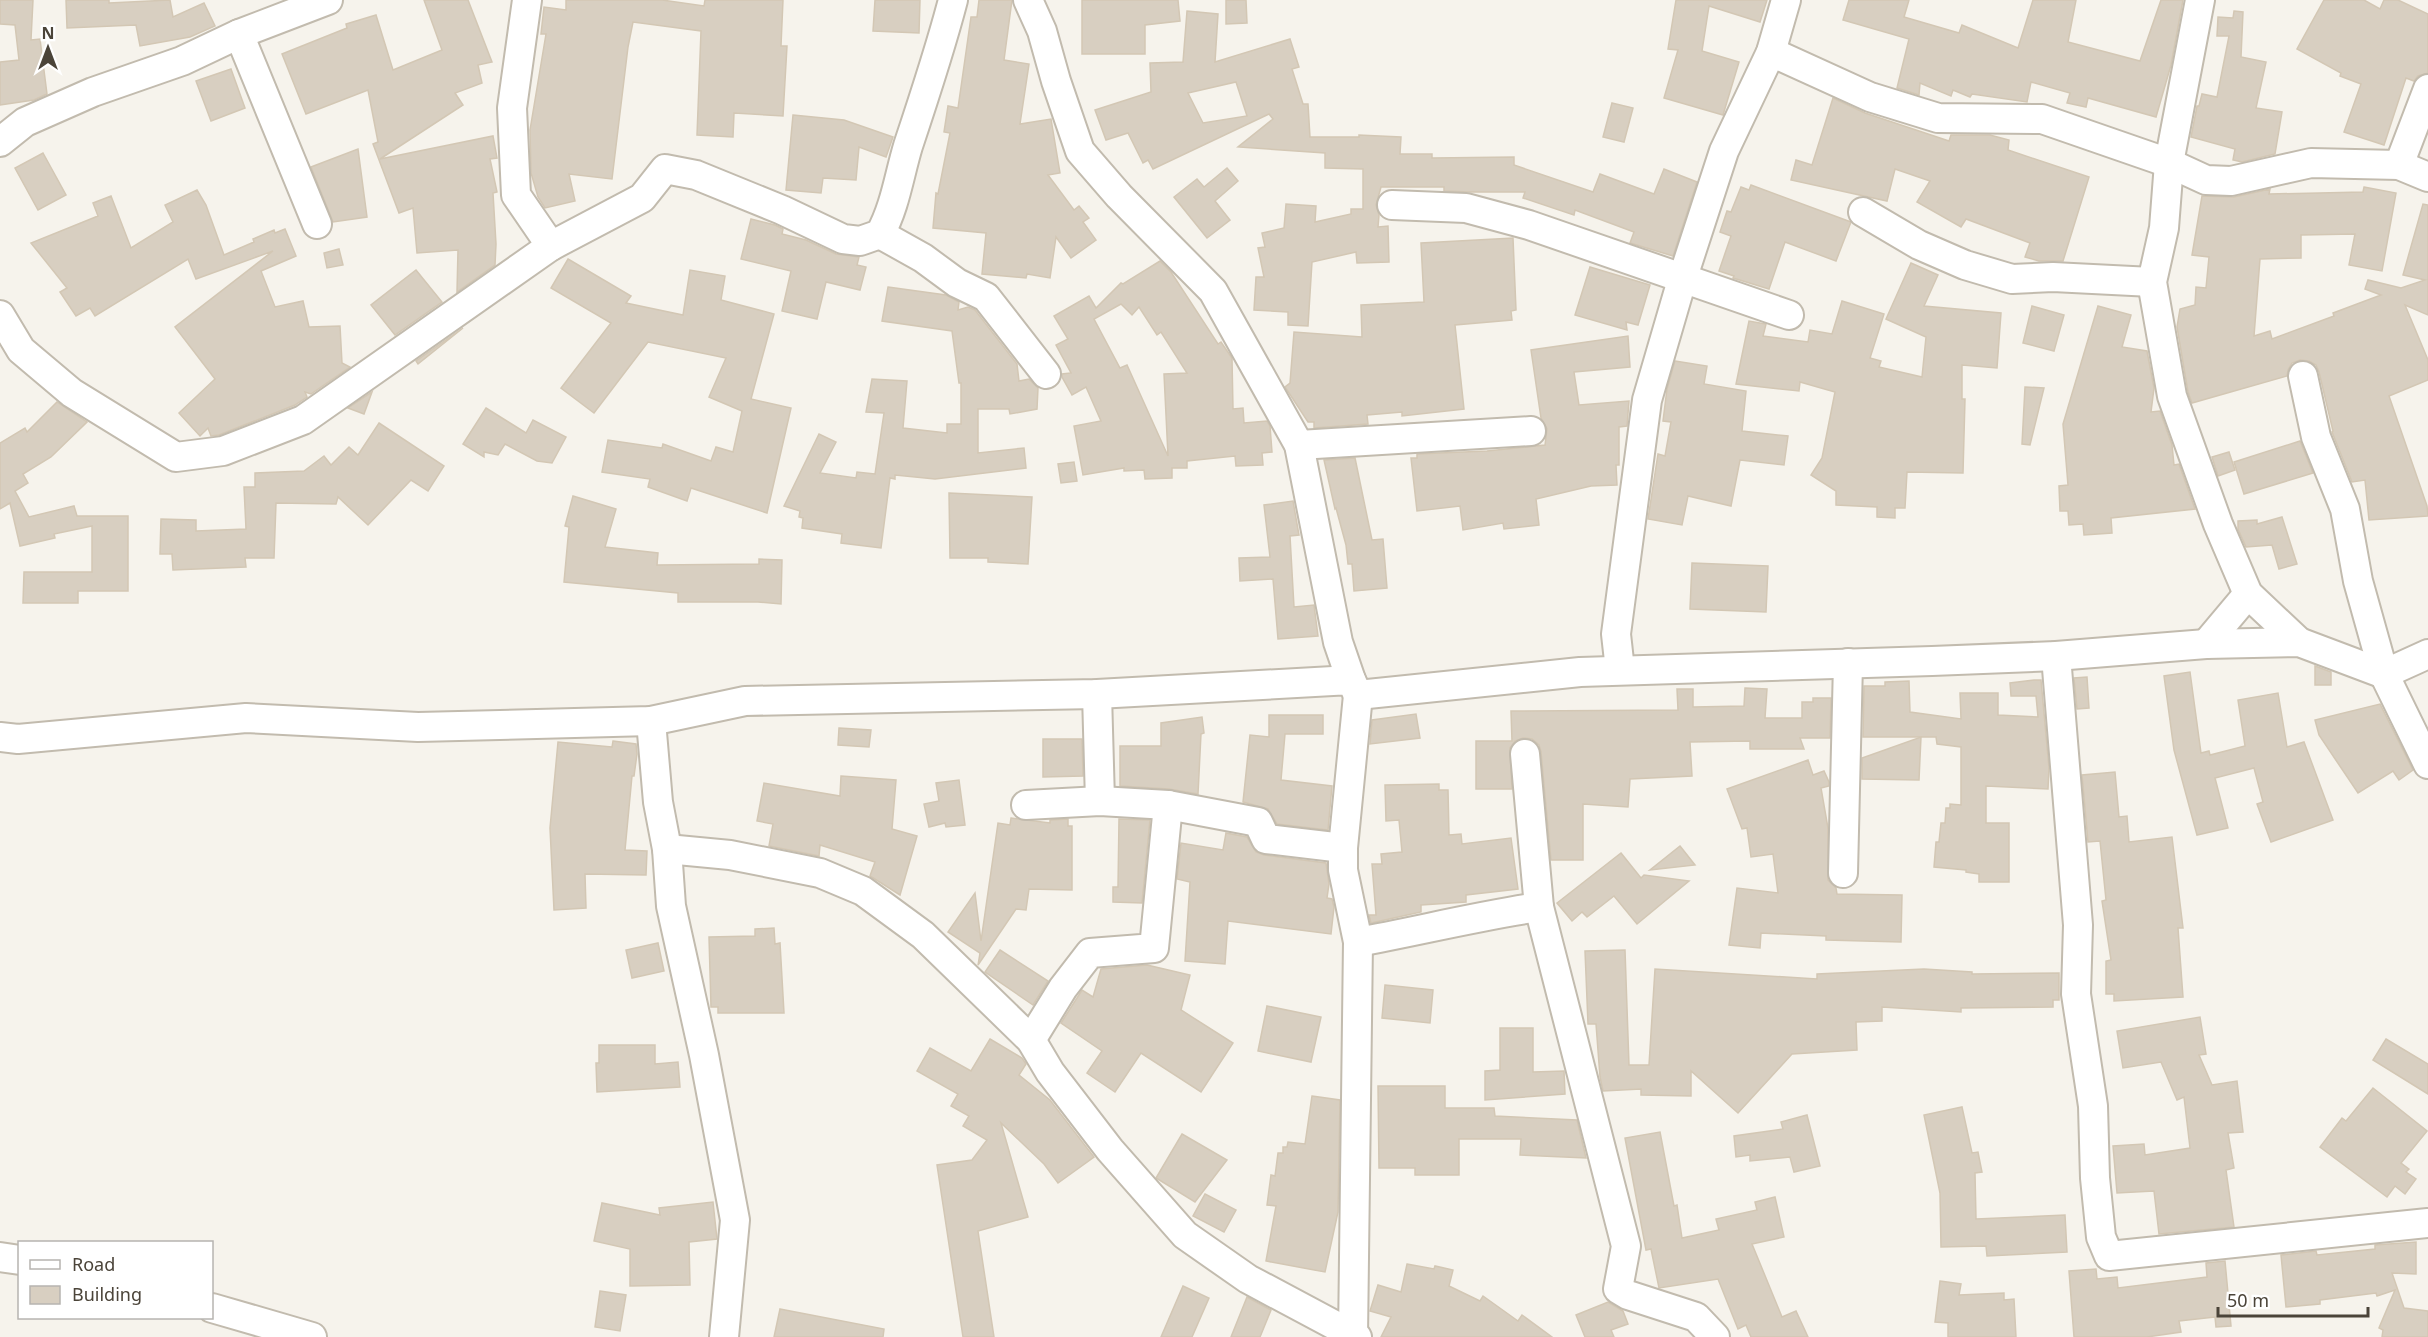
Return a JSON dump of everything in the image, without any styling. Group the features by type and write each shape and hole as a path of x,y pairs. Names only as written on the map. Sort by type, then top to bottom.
{"street":[{"path":"0,142 25,122 93,92 182,61 239,34 327,0"},
{"path":"527,0 512,108 516,195 551,246"},
{"path":"1,318 21,350 72,393 176,457 223,451 303,420 551,246 642,198 665,169 696,175 782,210 843,239 860,241 880,234 890,216 907,149 940,49 953,0"},
{"path":"667,849 730,855 820,873 863,891 923,934 1031,1040 1050,1072 1110,1150 1185,1235 1248,1279 1354,1336 1358,942 1343,870 1342,848 1354,687 1338,642 1299,445 1213,291 1119,196 1080,151 1042,31 1028,0"},
{"path":"1620,670 1616,634 1647,400 1682,280 1724,151 1771,52 1786,0"},
{"path":"2200,0 2169,163 2164,228 2152,282 2172,396 2218,524 2248,594 2299,642"},
{"path":"239,34 317,224"},
{"path":"1771,52 1870,97 1938,118 2042,120 2169,163 2206,180 2231,181 2311,163 2399,165 2428,177"},
{"path":"2399,165 2428,89"},
{"path":"1392,205 1466,208 1529,225 1682,280 1790,315"},
{"path":"1863,212 1919,245 1965,265 2012,279 2053,277 2152,282"},
{"path":"880,234 923,258 957,283 986,297 1046,374"},
{"path":"2303,376 2316,437 2345,509 2358,581 2384,674 2428,764"},
{"path":"1299,445 1531,431"},
{"path":"2206,644 2248,594"},
{"path":"1580,672 1616,634"},
{"path":"0,737 18,739 246,718 418,726 651,721 745,701 1354,687 1620,670 2056,656 2206,644 2299,642 2384,674 2428,654"},
{"path":"2056,656 2078,925 2076,994 2093,1106 2095,1178 2101,1237 2109,1256 2428,1223"},
{"path":"1843,873 1848,663"},
{"path":"1097,694 1100,801"},
{"path":"651,721 658,802 667,849 671,906 704,1055 735,1220 724,1337"},
{"path":"1525,754 1539,907 1626,1246 1618,1289 1628,1295 1696,1317 1715,1337"},
{"path":"1026,805 1100,801 1168,805 1258,822 1266,839 1342,848"},
{"path":"1031,1040 1063,988 1090,954 1154,948 1168,805"},
{"path":"1358,942 1539,907"},
{"path":"0,1257 18,1260"},
{"path":"213,1308 312,1337"}],"building":[{"path":"0,0 33,0 31,40 40,39 47,94 34,100 0,105 0,62 19,60 15,25 0,24"},
{"path":"66,0 109,0 109,3 170,0 173,17 204,3 215,26 190,37 140,46 136,25 67,28"},
{"path":"424,0 468,0 492,62 478,65 482,83 455,93 463,105 380,159 493,136 497,158 490,159 497,192 493,193 495,265 457,292 458,250 417,253 413,208 399,213 373,144 378,142 368,90 306,114 282,54 347,28 346,24 376,15 393,70 442,50"},
{"path":"566,0 662,0 704,6 705,0 783,0 781,46 787,46 783,116 734,113 733,137 697,135 701,31 633,22 612,179 569,174 575,201 545,208 538,197 531,173 530,130 546,34 541,34 544,7 566,10"},
{"path":"875,0 920,0 919,33 873,31"},
{"path":"979,0 1012,0 1004,60 1029,64 1020,124 1051,119 1060,173 1048,175 1074,210 1079,206 1089,218 1083,222 1096,240 1071,258 1056,237 1050,278 1027,274 1026,278 982,274 986,233 933,228 936,193 938,194 950,133 944,132 948,106 958,108 971,17 977,17"},
{"path":"1082,0 1178,0 1180,21 1145,25 1145,54 1082,54"},
{"path":"1226,0 1246,0 1247,23 1226,24"},
{"path":"1676,0 1767,0 1760,22 1709,6 1702,51 1739,62 1723,115 1664,98 1678,50 1668,49"},
{"path":"1849,0 1909,0 1904,17 1959,33 1962,25 2018,48 2033,0 2076,0 2068,42 2140,61 2161,0 2183,0 2171,65 2156,117 2088,98 2086,107 2067,103 2070,93 2031,82 2027,102 1972,94 1970,97 1953,90 1951,96 1920,83 1919,95 1897,88 1909,39 1843,20"},
{"path":"2324,0 2364,0 2380,9 2384,0 2398,0 2428,14 2428,73 2418,76 2414,81 2406,78 2384,145 2344,132 2361,84 2340,76 2341,73 2297,49"},
{"path":"1187,11 1218,14 1215,62 1290,39 1299,67 1292,69 1303,104 1308,104 1310,137 1359,137 1359,135 1401,137 1400,154 1432,154 1432,158 1514,157 1514,165 1593,192 1600,174 1654,194 1664,169 1697,182 1673,256 1630,243 1634,232 1575,210 1574,215 1523,198 1525,192 1444,191 1444,187 1381,187 1376,205 1379,215 1378,227 1388,226 1389,262 1357,263 1356,252 1312,262 1308,326 1288,325 1288,312 1254,310 1256,277 1264,277 1258,248 1265,247 1262,233 1284,228 1286,204 1316,206 1315,222 1351,214 1351,209 1363,209 1363,169 1325,168 1325,153 1238,147 1273,119 1269,114 1153,169 1148,160 1143,163 1128,133 1106,140 1095,110 1151,92 1150,63 1183,62","holes":["1236,82 1247,116 1203,123 1188,93"]},
{"path":"2234,11 2243,12 2241,57 2266,62 2256,108 2282,112 2275,154 2242,162 2233,160 2235,149 2191,137 2197,106 2199,106 2202,94 2217,97 2229,36 2217,36 2218,17 2233,18"},
{"path":"231,69 245,108 211,121 196,81"},
{"path":"1833,98 1865,113 1949,141 1951,135 1990,135 2009,140 2008,150 2089,177 2063,261 2039,261 2025,257 2030,243 1966,219 1961,227 1917,202 1930,181 1895,169 1887,201 1791,180 1796,160 1812,165"},
{"path":"1612,103 1633,108 1624,142 1603,137"},
{"path":"793,115 844,120 893,137 886,157 859,147 856,180 823,178 821,193 786,190"},
{"path":"358,149 367,217 333,222 311,167"},
{"path":"43,153 66,195 38,210 15,168"},
{"path":"1227,168 1238,181 1215,201 1230,220 1207,238 1174,197 1197,179 1204,187"},
{"path":"1751,185 1851,222 1836,261 1785,242 1769,289 1733,278 1734,276 1719,271 1731,236 1720,232 1727,211 1731,212 1741,187 1749,190"},
{"path":"2364,187 2396,193 2382,271 2349,265 2355,234 2301,235 2301,258 2260,259 2254,336 2270,331 2272,339 2334,316 2333,313 2381,295 2365,289 2368,280 2401,288 2425,280 2403,275 2423,204 2428,205 2428,315 2405,305 2428,360 2428,380 2389,396 2427,506 2428,516 2369,520 2365,480 2352,482 2332,432 2319,372 2316,365 2309,361 2300,360 2292,363 2287,376 2192,403 2188,392 2177,327 2180,309 2195,305 2196,287 2206,288 2209,257 2192,255 2202,196 2234,197 2270,189 2269,194 2363,192"},
{"path":"197,190 206,205 224,255 274,230 275,233 285,229 296,256 261,271 275,307 303,301 309,327 340,326 342,363 350,367 311,394 305,392 307,397 295,405 219,435 211,436 208,428 200,436 179,413 215,379 175,327 273,251 196,279 188,259 95,316 90,308 76,316 60,292 67,288 31,243 98,216 93,203 111,196 131,248 173,222 165,205"},
{"path":"751,219 775,225 783,229 782,234 806,240 836,254 859,257 857,265 866,267 860,290 826,282 817,319 782,311 791,271 741,259"},
{"path":"1513,238 1516,310 1511,311 1512,320 1455,325 1464,409 1402,416 1402,412 1367,415 1368,424 1314,428 1314,422 1308,422 1285,387 1290,383 1294,332 1362,337 1361,305 1424,302 1421,243"},
{"path":"339,249 343,265 327,268 324,253"},
{"path":"568,259 631,296 626,303 683,315 690,270 725,276 721,300 774,314 751,399 791,408 767,513 691,488 687,501 648,487 650,479 602,472 608,440 662,448 663,444 711,461 716,447 733,452 742,411 709,397 726,358 648,342 594,413 561,388 611,323 551,288"},
{"path":"1160,261 1171,272 1218,344 1221,342 1232,358 1233,409 1243,408 1244,423 1267,421 1270,426 1272,452 1262,453 1263,465 1236,466 1235,456 1187,461 1187,468 1172,468 1172,478 1145,479 1144,470 1124,471 1124,468 1083,475 1074,426 1101,421 1086,387 1072,395 1062,377 1062,374 1071,373 1056,345 1068,339 1054,316 1089,296 1096,308 1121,283 1123,284","holes":["1121,304 1132,315 1139,307 1157,335 1161,332 1187,373 1164,374 1168,456 1127,365 1120,368 1094,319"]},
{"path":"1911,263 1938,275 1924,306 2001,313 1997,368 1962,365 1962,399 1965,399 1963,473 1907,472 1905,508 1895,508 1895,518 1877,517 1877,507 1836,505 1836,491 1811,475 1822,458 1835,392 1800,382 1799,391 1736,384 1749,321 1766,324 1763,336 1808,342 1810,330 1832,334 1842,301 1884,314 1870,358 1881,361 1879,367 1922,377 1926,337 1886,319"},
{"path":"1590,267 1650,285 1638,325 1626,322 1627,330 1575,315"},
{"path":"416,270 442,302 395,335 371,305"},
{"path":"888,287 946,295 959,302 958,310 968,307 975,310 1017,364 1019,381 1029,379 1038,388 1037,409 1010,414 1009,409 978,409 978,453 1024,448 1026,468 935,479 895,475 895,479 890,478 881,548 841,543 842,534 802,528 803,518 799,517 800,511 784,506 819,434 836,442 820,473 856,478 857,472 875,474 884,413 866,412 872,379 907,381 903,428 947,433 947,424 961,424 961,383 959,383 952,331 882,321"},
{"path":"2032,306 2064,315 2054,351 2023,343"},
{"path":"2098,306 2131,315 2122,347 2147,351 2154,388 2151,412 2160,411 2172,445 2174,465 2179,464 2195,509 2111,518 2112,533 2084,535 2083,524 2069,525 2068,511 2060,511 2059,486 2068,485 2063,424"},
{"path":"463,328 418,364 416,361"},
{"path":"1628,336 1630,367 1574,372 1579,405 1629,401 1627,426 1619,427 1617,485 1591,486 1536,499 1539,525 1504,529 1503,523 1463,530 1460,506 1417,511 1411,458 1417,458 1417,454 1487,451 1545,445 1547,429 1541,418 1531,350"},
{"path":"1675,361 1707,366 1704,384 1746,391 1742,431 1788,436 1784,465 1740,460 1731,506 1688,496 1682,525 1648,519 1658,454 1665,456 1671,422 1663,421 1667,389"},
{"path":"2025,387 2044,388 2030,445 2022,444"},
{"path":"372,392 364,414 348,408"},
{"path":"57,402 87,422 51,457 23,474 28,483 15,491 29,517 74,506 77,516 128,516 128,591 78,591 78,603 23,603 24,572 92,572 92,526 54,534 55,538 20,546 10,503 0,509 0,443 25,428 27,432"},
{"path":"486,408 526,433 533,420 566,437 552,463 537,461 505,444 498,455 484,452 484,457 463,444"},
{"path":"379,423 444,466 428,491 411,480 368,525 338,497 336,504 276,503 274,558 245,558 246,567 173,570 172,554 160,554 161,519 196,520 196,531 246,529 244,487 255,487 255,473 304,471 324,456 331,465 349,447 358,455"},
{"path":"2300,441 2313,473 2244,494 2234,462"},
{"path":"2229,452 2235,470 2218,476 2212,457"},
{"path":"1355,458 1372,540 1383,539 1387,588 1354,591 1352,564 1348,564 1346,545 1324,460"},
{"path":"1074,462 1077,481 1061,483 1058,464"},
{"path":"949,493 1032,497 1028,564 988,562 988,558 950,558"},
{"path":"573,496 616,509 605,547 658,553 657,565 759,564 759,559 782,560 781,604 678,602 678,593 564,582 569,527 565,526"},
{"path":"1293,501 1299,535 1290,536 1294,607 1314,605 1318,636 1278,639 1273,579 1240,581 1239,558 1270,557 1264,505"},
{"path":"2282,517 2297,564 2279,569 2272,545 2246,547 2238,529 2238,521 2257,520 2257,524"},
{"path":"1692,563 1768,566 1766,612 1690,609"},
{"path":"2315,666 2331,672 2331,685 2315,685"},
{"path":"2190,672 2201,753 2209,751 2210,755 2245,746 2238,700 2278,693 2287,747 2304,742 2333,820 2271,842 2257,804 2263,802 2254,768 2215,778 2228,828 2197,835 2174,750 2164,676"},
{"path":"2087,677 2089,708 2077,709 2074,678"},
{"path":"2041,680 2049,768 2048,789 1986,786 1986,823 2009,823 2009,882 1979,882 1979,874 1966,872 1966,870 1934,867 1936,842 1939,842 1941,823 1945,823 1946,808 1950,808 1950,804 1961,805 1961,747 1937,744 1936,737 1863,737 1864,686 1885,686 1885,682 1909,681 1910,712 1961,719 1960,693 1998,693 1998,715 2038,717 2036,696 2011,696 2010,683"},
{"path":"1745,688 1767,689 1765,718 1802,718 1802,702 1813,702 1813,698 1831,698 1830,738 1800,738 1804,749 1750,749 1750,741 1690,742 1692,776 1630,779 1628,807 1583,804 1583,860 1551,860 1541,752 1539,745 1532,739 1523,738 1515,741 1510,748 1512,789 1476,789 1476,741 1512,741 1511,711 1678,710 1677,689 1693,689 1693,707 1744,706"},
{"path":"2380,704 2413,770 2399,780 2393,771 2358,793 2319,735 2315,720"},
{"path":"1416,714 1420,738 1370,744 1372,720"},
{"path":"1269,715 1323,715 1323,734 1285,734 1281,780 1332,786 1328,830 1277,824 1268,809 1243,802 1250,735 1269,737"},
{"path":"1202,717 1204,733 1201,734 1198,794 1169,789 1120,786 1120,746 1161,746 1161,723"},
{"path":"839,728 871,730 869,747 838,745"},
{"path":"1921,737 1919,780 1862,779 1862,758"},
{"path":"1043,739 1082,739 1083,776 1043,777"},
{"path":"613,741 636,744 637,754 634,776 632,776 625,850 647,851 646,875 585,874 586,908 554,910 550,828 558,742 612,747"},
{"path":"1808,760 1813,775 1824,771 1829,782 1829,786 1821,788 1828,828 1828,880 1836,888 1837,894 1902,895 1901,942 1826,940 1826,936 1761,933 1760,948 1729,945 1737,888 1778,893 1773,854 1751,857 1747,828 1742,829 1727,789"},
{"path":"2115,772 2119,817 2127,816 2129,842 2172,837 2183,928 2178,928 2183,997 2114,1001 2114,994 2106,994 2106,961 2111,960 2102,901 2106,900 2100,841 2088,842 2082,775"},
{"path":"841,776 896,780 892,829 917,836 900,895 870,876 875,862 820,845 819,856 769,846 773,824 757,821 764,783 840,796"},
{"path":"959,780 965,825 946,827 945,823 929,827 924,804 939,801 936,783"},
{"path":"1439,784 1439,790 1448,790 1449,835 1461,834 1462,844 1511,838 1518,889 1466,895 1466,902 1421,905 1421,912 1371,923 1369,915 1376,915 1372,864 1382,864 1381,854 1402,852 1399,820 1386,821 1385,785"},
{"path":"1011,818 1050,823 1050,820 1068,819 1068,826 1072,826 1072,890 1029,889 1026,910 1016,909 978,965 980,953 948,932 975,893 981,941 998,823 1010,825"},
{"path":"1119,819 1150,820 1142,903 1113,902 1113,887 1118,887"},
{"path":"1226,833 1247,837 1256,852 1264,855 1326,863 1329,884 1327,898 1332,899 1334,907 1331,934 1228,921 1225,964 1185,961 1190,882 1177,879 1181,843 1223,850"},
{"path":"1680,846 1695,865 1650,870"},
{"path":"1621,853 1641,878 1644,875 1689,881 1637,924 1614,896 1587,917 1582,912 1572,921 1557,903"},
{"path":"774,928 775,944 780,943 784,1013 718,1013 718,1007 711,1007 709,937 755,936 755,929"},
{"path":"658,943 664,971 632,978 626,950"},
{"path":"1000,950 1048,981 1033,1005 985,972"},
{"path":"1625,950 1629,1065 1649,1065 1655,969 1817,979 1817,974 1924,969 1972,972 1972,974 2059,973 2059,1000 2053,1000 2053,1007 1961,1008 1961,1012 1882,1007 1882,1021 1856,1022 1857,1050 1792,1054 1738,1113 1691,1071 1691,1096 1641,1095 1641,1089 1603,1091 1596,1024 1588,1024 1585,951"},
{"path":"1147,965 1190,975 1181,1010 1233,1043 1201,1092 1141,1053 1115,1092 1087,1073 1102,1051 1061,1023 1082,990 1093,997 1101,969"},
{"path":"1385,985 1433,990 1430,1023 1382,1018"},
{"path":"1267,1006 1321,1017 1311,1062 1258,1051"},
{"path":"2200,1017 2206,1054 2199,1055 2212,1085 2237,1081 2243,1132 2228,1133 2234,1168 2226,1170 2234,1227 2159,1234 2154,1191 2117,1193 2113,1146 2144,1144 2145,1155 2190,1148 2184,1097 2177,1100 2161,1062 2123,1068 2117,1031"},
{"path":"1500,1028 1533,1028 1533,1072 1564,1071 1565,1094 1485,1100 1485,1071 1500,1070"},
{"path":"990,1039 1022,1058 1026,1064 1019,1075 1050,1100 1094,1157 1058,1183 1044,1164 1001,1123 1028,1217 978,1231 994,1337 963,1337 937,1165 972,1160 987,1140 963,1126 969,1116 951,1106 958,1094 917,1071 930,1048 971,1071"},
{"path":"2386,1039 2428,1064 2428,1094 2373,1060"},
{"path":"599,1045 655,1045 655,1064 678,1062 680,1087 597,1092 596,1063 599,1063"},
{"path":"1378,1086 1445,1086 1445,1108 1494,1108 1495,1116 1577,1120 1586,1158 1520,1155 1521,1139 1459,1139 1459,1175 1415,1175 1415,1168 1379,1168"},
{"path":"2373,1088 2427,1131 2401,1163 2409,1169 2406,1172 2416,1179 2405,1194 2395,1186 2387,1197 2320,1147 2342,1118 2346,1121"},
{"path":"1312,1096 1340,1100 1338,1212 1325,1272 1266,1261 1276,1206 1267,1205 1271,1175 1275,1176 1278,1153 1283,1153 1283,1147 1287,1147 1288,1142 1305,1144"},
{"path":"1962,1107 1972,1153 1978,1152 1982,1172 1975,1173 1976,1219 2065,1215 2067,1252 1987,1256 1986,1246 1941,1247 1940,1193 1924,1115"},
{"path":"1807,1115 1820,1166 1794,1172 1790,1157 1750,1161 1750,1155 1736,1157 1734,1136 1783,1129 1781,1122"},
{"path":"1660,1132 1674,1206 1677,1205 1682,1238 1719,1230 1716,1219 1757,1210 1755,1202 1775,1197 1784,1237 1752,1244 1782,1317 1796,1311 1808,1337 1751,1337 1746,1325 1738,1329 1718,1279 1659,1288 1651,1249 1646,1250 1625,1138"},
{"path":"1182,1134 1227,1160 1195,1202 1156,1178"},
{"path":"1205,1194 1236,1210 1224,1232 1193,1216"},
{"path":"713,1202 717,1239 689,1242 690,1285 630,1286 630,1249 594,1241 602,1203 660,1215 659,1208"},
{"path":"2416,1242 2416,1274 2392,1273 2404,1308 2428,1311 2428,1337 2382,1337 2383,1330 2379,1328 2395,1290 2377,1296 2376,1293 2320,1300 2320,1304 2286,1307 2281,1255 2316,1251 2317,1255 2375,1249 2375,1245"},
{"path":"2225,1261 2231,1326 2216,1327 2215,1317 2179,1321 2181,1332 2147,1337 2074,1337 2069,1271 2096,1269 2097,1279 2117,1277 2118,1288 2207,1277 2206,1263"},
{"path":"1407,1264 1453,1270 1449,1286 1480,1301 1483,1296 1518,1321 1522,1315 1552,1337 1381,1337 1391,1317 1370,1311 1378,1285 1401,1292"},
{"path":"1940,1281 1961,1284 1959,1295 2004,1293 2004,1300 2014,1299 2016,1337 1948,1337 1948,1323 1935,1322"},
{"path":"1183,1286 1209,1298 1192,1337 1161,1337"},
{"path":"600,1291 626,1295 620,1331 595,1327"},
{"path":"1247,1297 1271,1310 1260,1337 1231,1337"},
{"path":"1608,1302 1623,1311 1628,1324 1611,1330 1614,1337 1585,1337 1576,1315"},
{"path":"780,1309 884,1329 883,1337 774,1337"}]}
